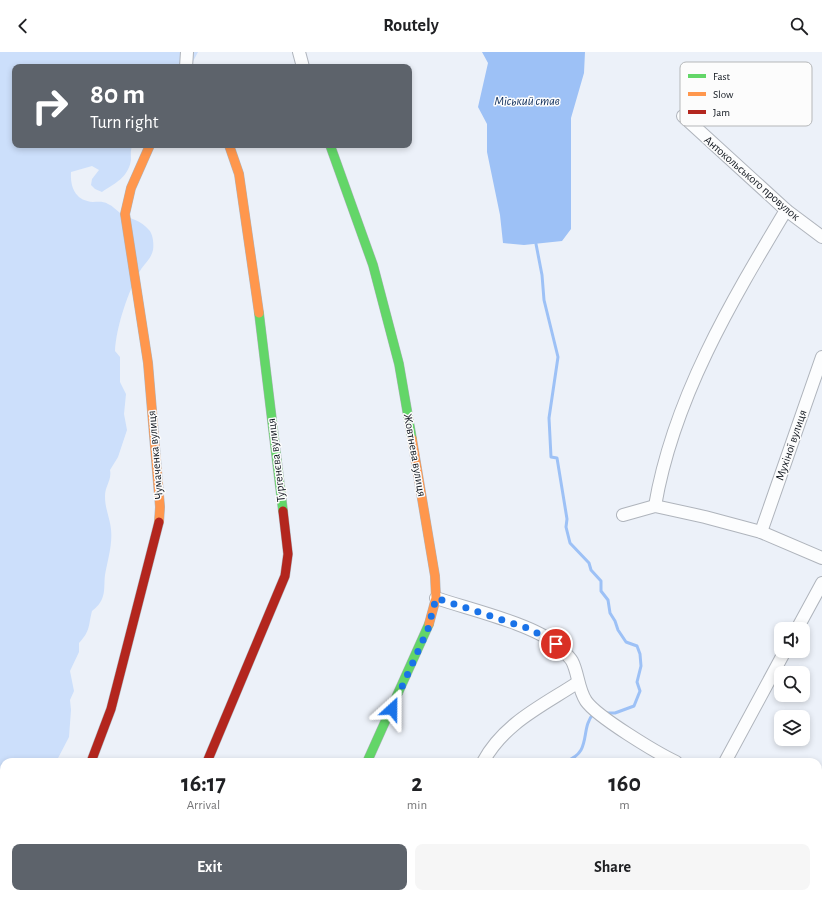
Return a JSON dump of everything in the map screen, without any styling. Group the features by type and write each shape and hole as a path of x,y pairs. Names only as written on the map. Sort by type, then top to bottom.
{"street":[{"path":"186,64 187,52"},
{"path":"299,52 302,64"},
{"name":"Антокольського провулок","path":"694,126 786,210 822,237"},
{"name":"Чумаченка вулиця","path":"93,758 111,709 159,528 160,507 148,363 125,214 131,188 149,148"},
{"name":"Тургенєва вулиця","path":"209,758 285,576 288,554 255,284 239,174 230,148"},
{"name":"Жовтнева вулиця","path":"331,148 373,265 399,364 432,547 436,598 428,629 369,758"},
{"path":"655,506 661,471 682,412 709,348 736,292 786,210"},
{"name":"Мухіної вулиця","path":"761,532 822,358"},
{"path":"623,515 655,506 705,517 761,532 822,558"},
{"path":"801,622 822,583"},
{"path":"436,598 530,629 556,644 572,661 577,683 586,702 658,754 667,758"},
{"path":"727,758 781,658"},
{"path":"485,758 491,748 510,727 577,683"}],"shaded area":[{"path":"0,52 198,52 192,64 12,64 12,148 132,148 131,160 127,171 116,183 102,192 95,189 91,185 92,179 99,170 92,166 71,172 73,188 75,193 82,199 106,203 120,213 146,227 152,237 153,250 151,256 140,271 127,299 120,321 116,342 115,351 120,357 120,382 126,394 124,414 127,430 118,457 110,470 110,477 105,492 111,536 105,575 104,594 100,603 92,611 87,631 79,643 79,652 70,671 74,691 70,700 71,710 69,737 58,758 0,758"}],"water":[{"name":"Міський став","path":"482,52 585,52 584,73 571,118 571,229 562,241 524,245 503,243 500,215 487,152 487,124 478,107 488,63"}],"waterway":[{"path":"536,244 542,275 544,300 558,357 549,418 551,457 557,458 567,519 566,527 570,543 589,563 591,570 601,581 601,591 608,600 610,613 618,630 626,642 637,646 640,654 641,666 637,682 640,691 634,706 615,713 606,713"},
{"path":"572,758 580,752 583,746 587,726 594,713"}],"traffic: fast":[{"path":"331,148 373,265 399,364 412,439"},
{"path":"259,313 283,511"},
{"path":"369,758 429,624"}],"traffic: slow":[{"path":"149,148 131,188 125,214 148,363 160,507 159,522"},
{"path":"230,148 239,174 259,313"},
{"path":"412,439 435,576 436,598 429,624"}],"traffic: jam":[{"path":"209,758 285,576 288,554 283,511"},
{"path":"93,758 111,709 159,522"}],"route":[{"path":"392,709 428,629 436,598 530,629 556,644"}]}
